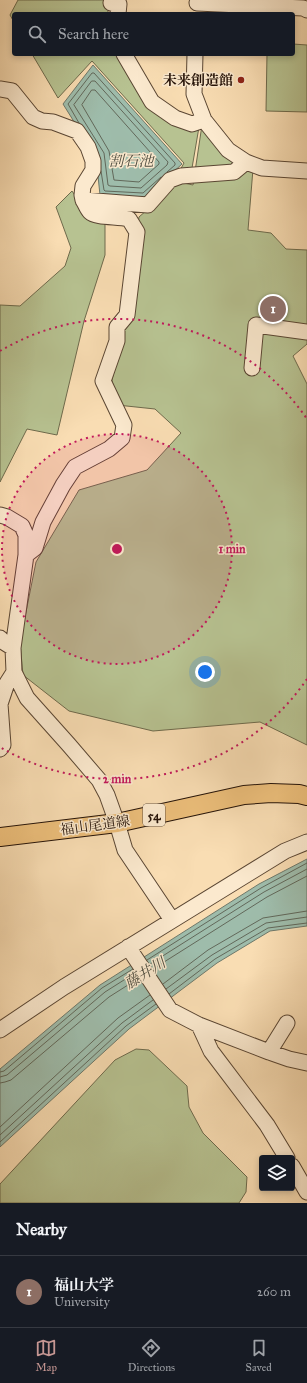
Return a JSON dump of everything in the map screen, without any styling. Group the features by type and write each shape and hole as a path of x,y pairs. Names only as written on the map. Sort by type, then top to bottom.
{"main road":[{"name":"福山尾道線","path":"0,837 117,823 244,795 271,793 299,794 307,796"}],"street":[{"path":"197,6 303,8 307,10"},
{"path":"125,56 152,102 175,118 192,124 204,120"},
{"path":"196,56 194,94 204,120 228,150 246,162 262,168 307,172"},
{"path":"0,89 12,91 33,117 42,121 53,122 77,131 88,147 93,161 93,170 84,186 82,195 83,200 90,212 96,215 123,217 129,219 137,232 127,315 117,327 117,341 103,381 124,425 122,438 109,448 75,467 63,485 43,522 35,548 26,555"},
{"path":"83,200 90,202 148,205 170,180 181,176 234,172 246,162"},
{"path":"252,368 256,325 307,332"},
{"path":"0,515 7,516 22,526 26,535 26,555 13,648 14,672 27,698 99,780 107,795 125,850 172,920"},
{"path":"0,638 13,648"},
{"path":"0,749 3,745 0,704 7,683 14,672"},
{"path":"0,1030 64,986 130,950 172,920 285,851 307,842"},
{"path":"130,950 170,1010 199,1025 269,1052 307,1063"},
{"path":"269,1052 287,1023"},
{"path":"199,1025 211,1051 267,1125 285,1155"},
{"path":"295,1171 307,1192"}],"green space":[{"path":"18,0 108,0 108,12 12,12 12,18 10,15"},
{"path":"295,44 307,45 307,112 266,111 267,56 295,56"},
{"path":"33,56 117,56 148,104 199,127 192,168 179,172 184,163 92,61 58,98"},
{"path":"202,125 253,169 248,230 271,233 286,249 307,250 307,344 293,356 307,384 307,745 260,722 153,731 69,711 23,675 20,642 36,562 79,490 147,470 181,433 155,409 117,405 112,380 123,334 139,217 179,182 193,185"},
{"path":"72,191 89,216 105,221 105,255 84,321 57,435 27,429 0,482 0,305 20,306 65,266 71,248 56,207"},
{"path":"136,1049 149,1050 187,1086 189,1107 203,1133 247,1177 246,1192 239,1203 0,1203 0,1184 115,1060"}],"water":[{"name":"割石池","path":"93,65 182,164 145,198 100,195 96,157 63,104"},
{"name":"藤井川","path":"307,859 307,926 270,931 217,963 129,1029 0,1147 0,1069 100,985 259,884"}],"place":[{"name":"未来創造館","path":"241,80"},
{"name":"福山大学","path":"273,309"}]}
